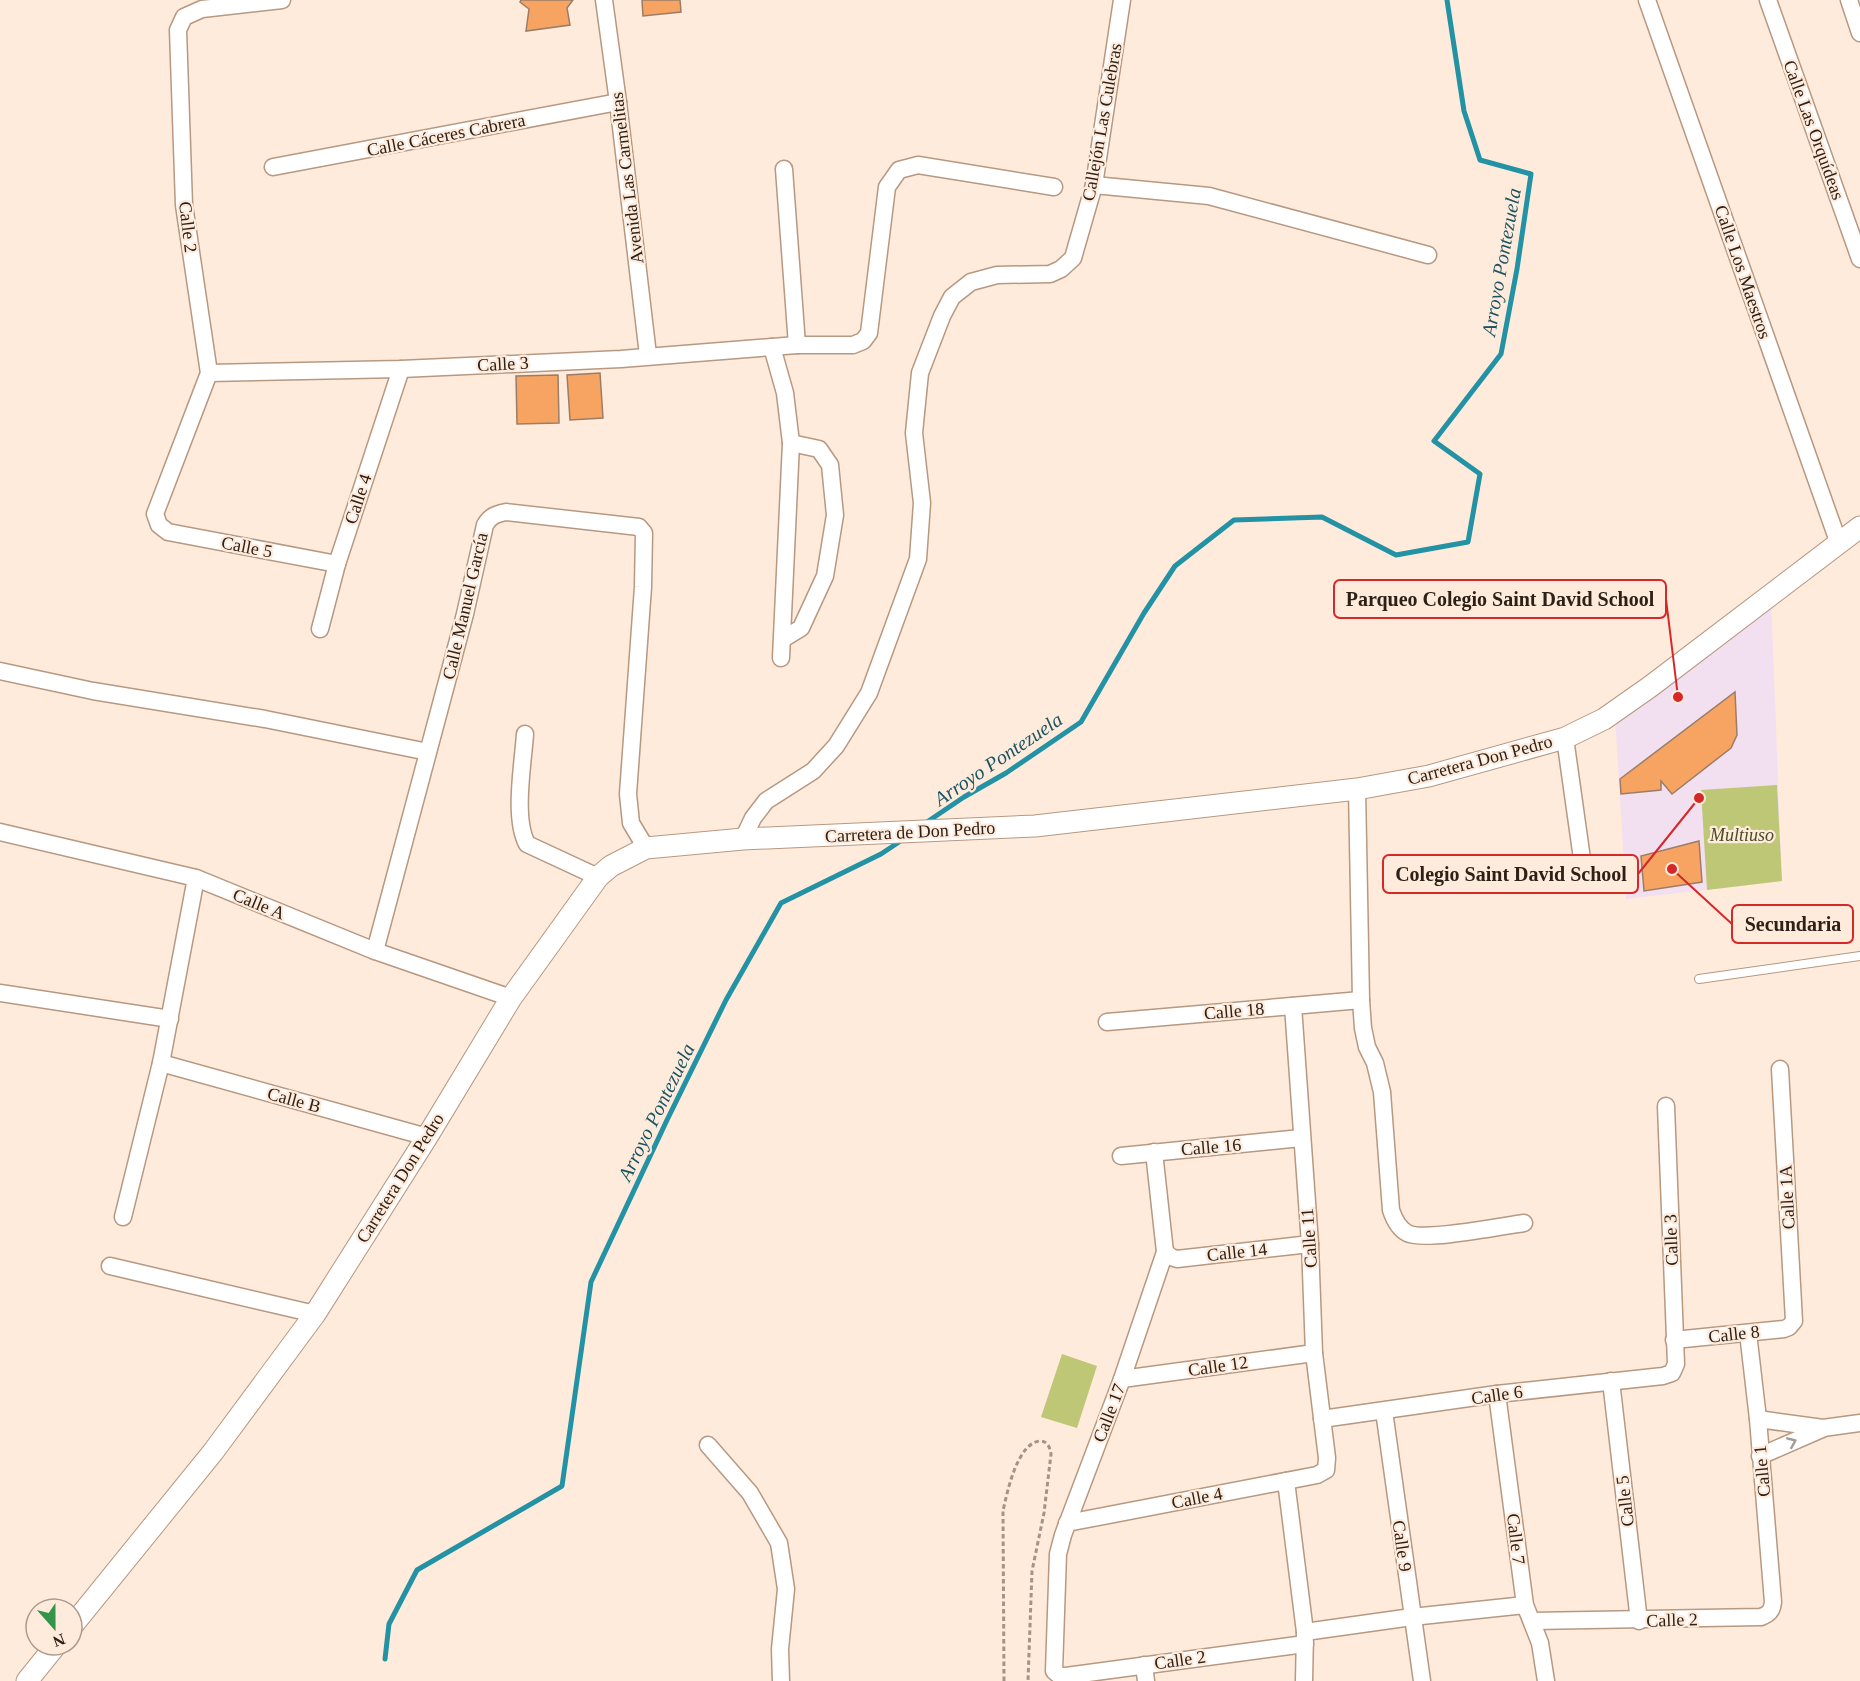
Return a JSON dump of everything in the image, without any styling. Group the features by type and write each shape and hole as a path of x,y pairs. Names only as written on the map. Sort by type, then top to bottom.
{"street":[{"name":"Calle 2","path":"159,525 155,514 209,373 184,205 178,30 184,17 202,9 282,0"},
{"name":"Avenida Las Carmelitas","path":"604,0 648,355"},
{"name":"Callejón Las Culebras","path":"743,839 753,818 766,801 813,771 836,746 869,693 918,559 922,503 914,433 920,373 942,316 952,297 971,282 997,274 1050,274 1061,269 1073,258 1094,185 1122,0"},
{"name":"Calle Los Maestros","path":"1647,0 1839,544"},
{"name":"Calle Las Orquídeas","path":"1768,0 1860,259"},
{"path":"1849,0 1860,33"},
{"name":"Calle Cáceres Cabrera","path":"273,167 618,102"},
{"name":"Calle 3","path":"209,373 401,369 621,359 648,355 797,345 853,345 863,341 869,333 887,186 899,170 918,165 1054,187"},
{"path":"784,169 797,345"},
{"path":"1094,185 1209,196 1428,255"},
{"path":"772,347 785,393 790,443 781,658"},
{"name":"Calle 4","path":"320,629 337,564 401,369"},
{"path":"783,639 801,628 825,576 835,515 830,465 819,449 790,443"},
{"name":"Calle Manuel García","path":"375,951 465,614 484,525 496,514 506,512 639,527 644,533 643,587 628,794 631,823 646,848"},
{"name":"Calle 5","path":"159,525 168,532 337,564"},
{"name":"Carretera Don Pedro","path":"1035,826 1357,789 1429,776 1565,738 1604,719 1651,686 1860,527"},
{"path":"0,671 93,691 265,719 429,753"},
{"path":"525,734 520,799 521,834 527,844 598,877"},
{"path":"1565,738 1583,866"},
{"path":"1357,789 1361,1000 1367,1047 1375,1063 1382,1092 1391,1210 1400,1228 1413,1235 1524,1223"},
{"name":"Carretera de Don Pedro","path":"784,838 1035,826"},
{"name":"Calle A","path":"0,832 196,878 375,951 511,998"},
{"name":"Carretera Don Pedro","path":"84,1611 213,1452 315,1314 427,1137 511,998 598,877 611,866 646,848 743,839 784,838"},
{"path":"123,1217 170,1019 196,878"},
{"path":"0,993 170,1019"},
{"name":"Calle 18","path":"1107,1022 1361,1000"},
{"name":"Calle 11","path":"1293,1006 1310,1244 1314,1353 1327,1458 1326,1470"},
{"name":"Calle B","path":"160,1063 427,1137"},
{"name":"Calle 1A","path":"1780,1069 1794,1316 1792,1324"},
{"name":"Calle 3","path":"1666,1106 1676,1364 1672,1373"},
{"name":"Calle 16","path":"1121,1156 1301,1138"},
{"name":"Calle 17","path":"1056,1674 1053,1667 1059,1554 1067,1523 1122,1379 1165,1252 1154,1152"},
{"name":"Calle 14","path":"1165,1252 1171,1257 1178,1258 1310,1244"},
{"path":"110,1266 315,1314"},
{"name":"Calle 8","path":"1674,1340 1784,1329 1792,1324"},
{"name":"Calle 1","path":"1748,1333 1758,1419 1772,1609"},
{"name":"Calle 12","path":"1122,1379 1314,1353"},
{"name":"Calle 6","path":"1322,1419 1384,1412 1497,1394 1663,1376 1672,1373"},
{"name":"Calle 5","path":"1611,1381 1639,1621"},
{"name":"Calle 7","path":"1497,1394 1525,1605 1540,1643 1546,1681"},
{"name":"Calle 9","path":"1384,1412 1422,1681"},
{"path":"1758,1419 1823,1428 1860,1423"},
{"path":"1760,1456 1823,1428"},
{"path":"708,1444 750,1493 779,1542 786,1589 780,1649 781,1681"},
{"name":"Calle 4","path":"1067,1523 1317,1475 1326,1470"},
{"path":"1286,1481 1305,1638 1304,1681"},
{"name":"Calle 2","path":"1056,1674 1066,1677 1145,1673 1412,1617 1525,1605"},
{"name":"Calle 2","path":"1532,1621 1639,1621 1761,1617 1772,1609"},
{"path":"27,1681 46,1657"}],"lane":[{"path":"1699,979 1860,957"}],"path":[{"path":"1004,1681 1003,1511 1007,1493 1022,1453 1039,1441 1050,1447 1051,1455 1044,1513 1032,1571 1028,1681"}],"shaded area":[{"path":"1771,599 1782,881 1626,899 1615,716"}],"green space":[{"name":"Multiuso","path":"1777,785 1782,881 1707,890 1701,790"},
{"path":"1062,1354 1097,1366 1077,1428 1041,1417"}],"building":[{"path":"521,0 573,0 567,8 570,25 526,31 529,9 520,2"},
{"path":"642,0 680,0 681,12 643,16"},
{"path":"600,373 603,418 570,420 567,375"},
{"path":"558,375 559,423 517,424 516,376"},
{"path":"1735,692 1737,735 1731,748 1672,794 1661,781 1661,790 1621,794 1620,779"},
{"path":"1699,841 1702,882 1644,891 1641,856"}],"waterway":[{"name":"Arroyo Pontezuela","path":"924,824 964,797 1006,773 1081,722 1144,613 1175,566 1234,520 1322,517 1396,555 1468,542 1480,474 1434,441 1501,354 1517,269 1531,174 1480,160 1464,111 1447,0"},
{"name":"Arroyo Pontezuela","path":"385,1659 389,1624 417,1570 562,1486 591,1282 726,1000 781,903 881,854 902,840"}],"place":[{"name":"Parqueo Colegio Saint David School","path":"1678,697"},
{"name":"Colegio Saint David School","path":"1699,798"},
{"name":"Secundaria","path":"1672,869"}]}
